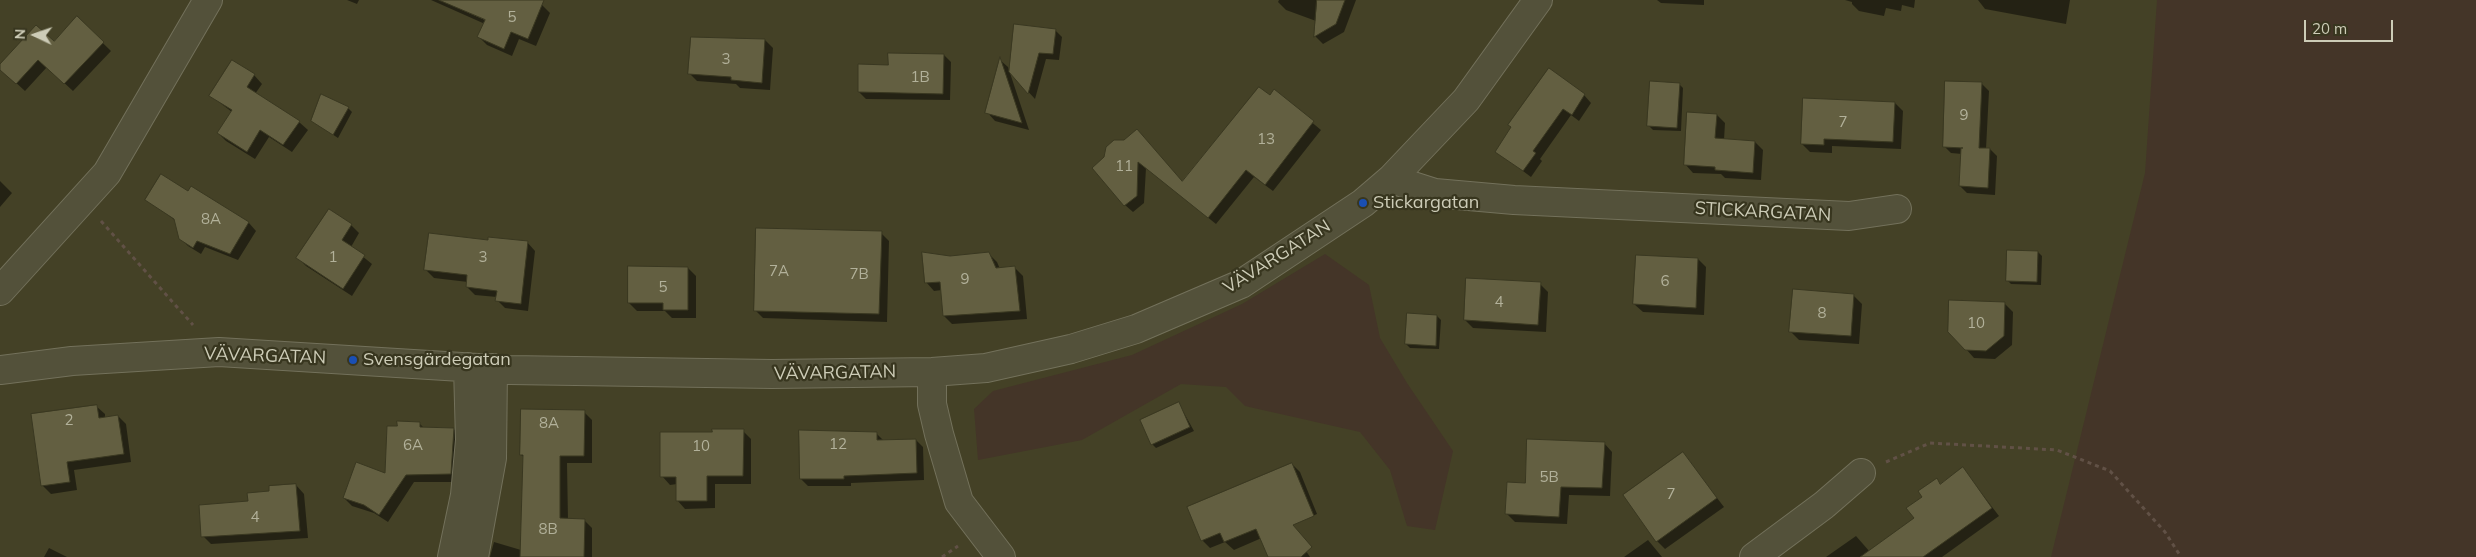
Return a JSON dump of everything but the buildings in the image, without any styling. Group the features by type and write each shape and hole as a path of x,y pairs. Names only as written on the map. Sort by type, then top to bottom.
{"street":[{"path":"0,291 106,173 208,0"},
{"name":"VÄVARGATAN","path":"0,370 72,361 205,353 480,368 762,374 932,372 996,366 1071,349 1136,329 1241,284 1363,203 1391,179 1466,100 1538,0"},
{"name":"STICKARGATAN","path":"1391,179 1435,193 1514,200 1849,216 1898,209"},
{"path":"452,557 465,495 480,368"},
{"path":"474,557 492,458 480,368"},
{"path":"932,372 932,404 959,502 1001,557"},
{"path":"1754,557 1824,505 1861,473"}],"path":[{"path":"82,200 199,331 205,353"},
{"path":"1861,473 1930,443 2057,450 2110,471 2166,532 2181,557"}],"shaded area":[{"path":"2157,0 2476,0 2476,557 2051,557 2145,173"},
{"path":"1325,254 1369,285 1380,338 1407,383 1453,451 1435,530 1407,526 1390,470 1360,432 1245,406 1226,387 1181,384 1082,440 978,460 974,409 993,391 1132,355 1242,304"}],"place":[{"name":"Stickargatan","path":"1363,203"},
{"name":"Svensgärdegatan","path":"353,360"}]}
